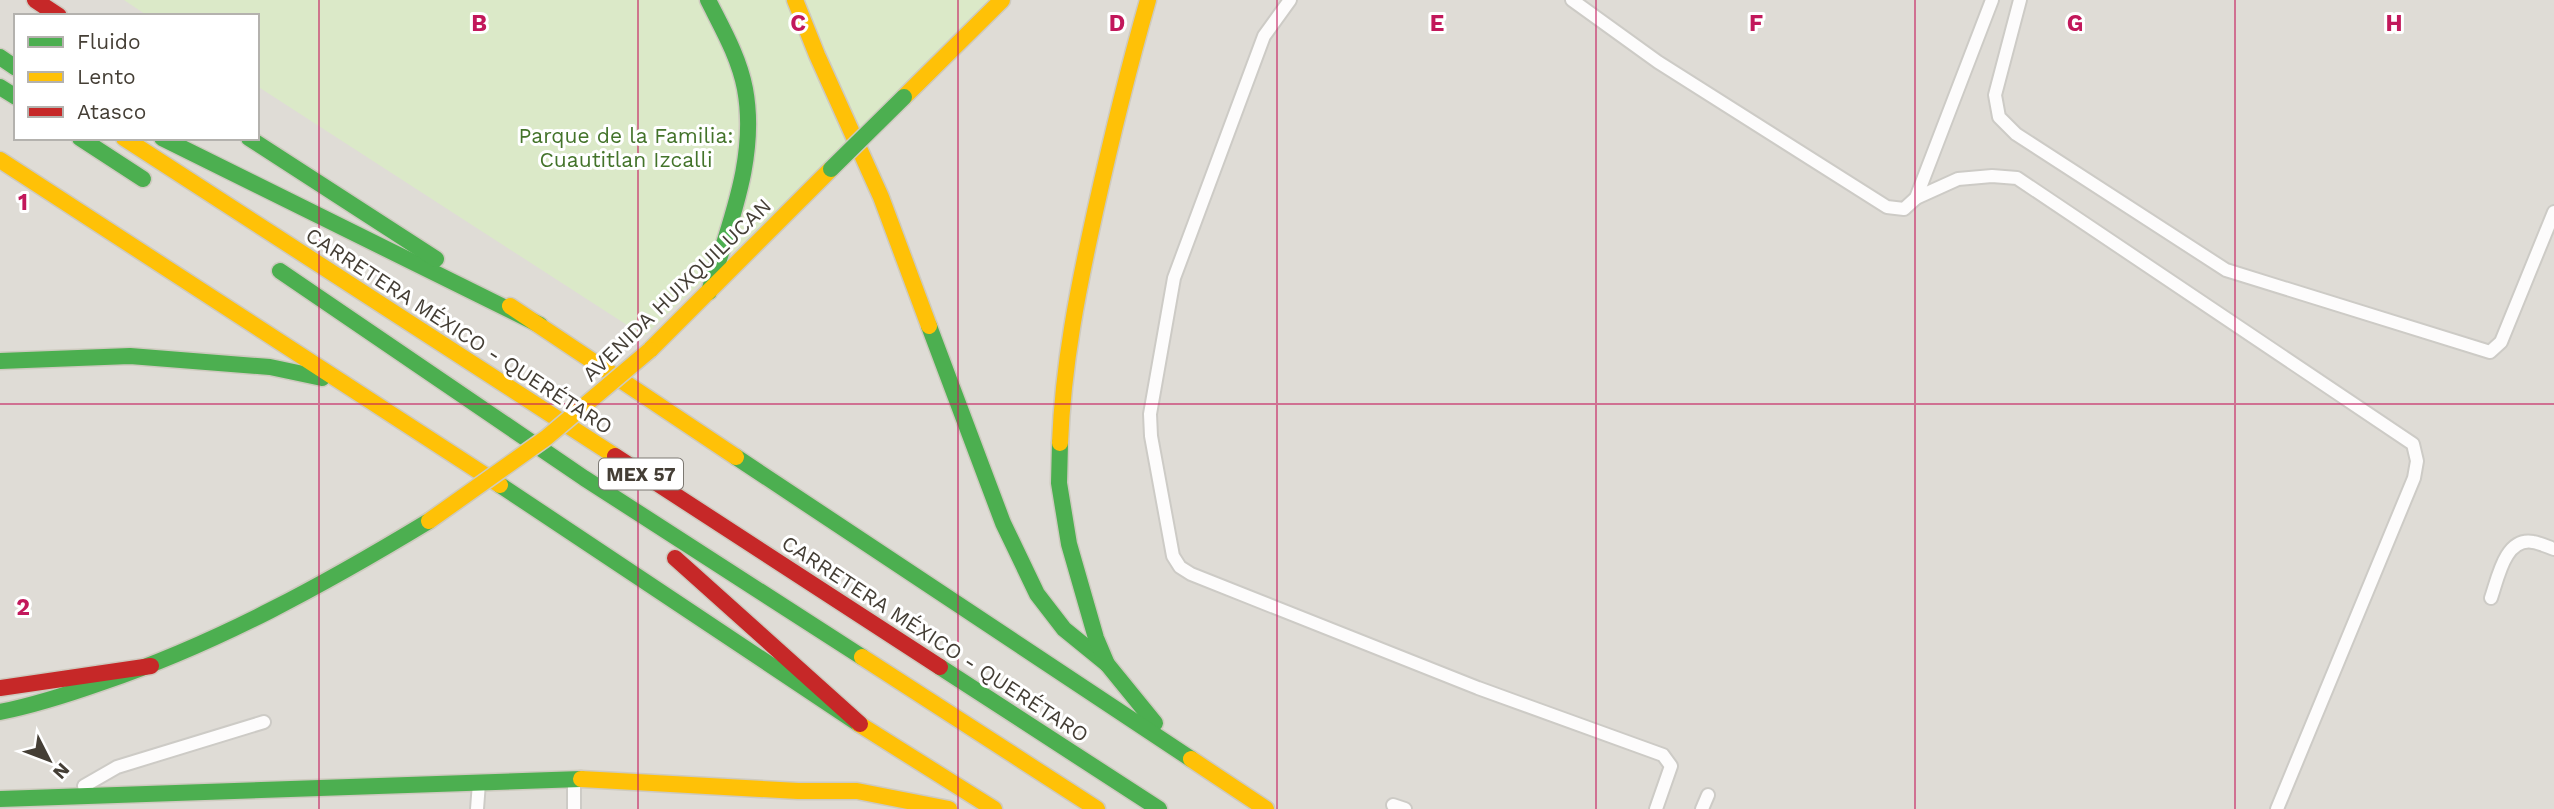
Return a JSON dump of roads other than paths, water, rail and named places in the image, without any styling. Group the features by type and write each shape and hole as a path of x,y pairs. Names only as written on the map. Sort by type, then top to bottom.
{"main road":[{"path":"34,0 56,14"},
{"path":"708,0 733,49 745,88 750,127 747,163 709,292"},
{"path":"795,0 881,197 1003,523 1037,594 1064,629 1107,664 1181,754"},
{"name":"AVENIDA HUIXQUILUCAN","path":"0,712 60,697 151,666 243,626 362,562 429,521 546,438 650,350 1002,0"},
{"path":"1107,664 1096,638 1069,544 1059,483 1062,390 1075,300 1119,104 1148,0"},
{"path":"83,140 161,191"},
{"name":"CARRETERA MÉXICO - QUERÉTARO","path":"127,140 1159,809"},
{"path":"166,140 540,325"},
{"path":"252,140 540,325 1266,809"},
{"path":"0,160 346,383 860,724 910,762 994,809"},
{"name":"MEX 57","path":"265,261 584,478 1097,809"},
{"path":"0,360 130,356 270,367 346,383"},
{"path":"584,478 860,724"},
{"path":"0,688 151,666"},
{"path":"0,799 574,779 794,796 857,791 948,809"}],"lane":[{"path":"1290,0 1265,36 1174,278 1150,414 1151,436 1173,556 1180,567 1191,574 1478,688 1663,755 1671,766 1656,809"},
{"path":"1572,0 1658,62 1886,207 1903,209 1916,198 1958,179 1992,176 2017,178 2413,444 2417,461 2414,478 2277,809"},
{"path":"1916,198 1992,0"},
{"path":"2020,0 1995,95 1999,117 2016,134 2226,270 2490,352 2501,342 2554,212"},
{"path":"2491,598 2507,555 2517,543 2532,541 2554,550"},
{"path":"65,797 117,767 264,722"},
{"path":"573,809 574,779"},
{"path":"477,809 479,783"},
{"path":"1702,809 1708,795"}],"park label":[{"name":"Parque de la Familia: Cuautitlan Izcalli","path":"626,148"}]}
